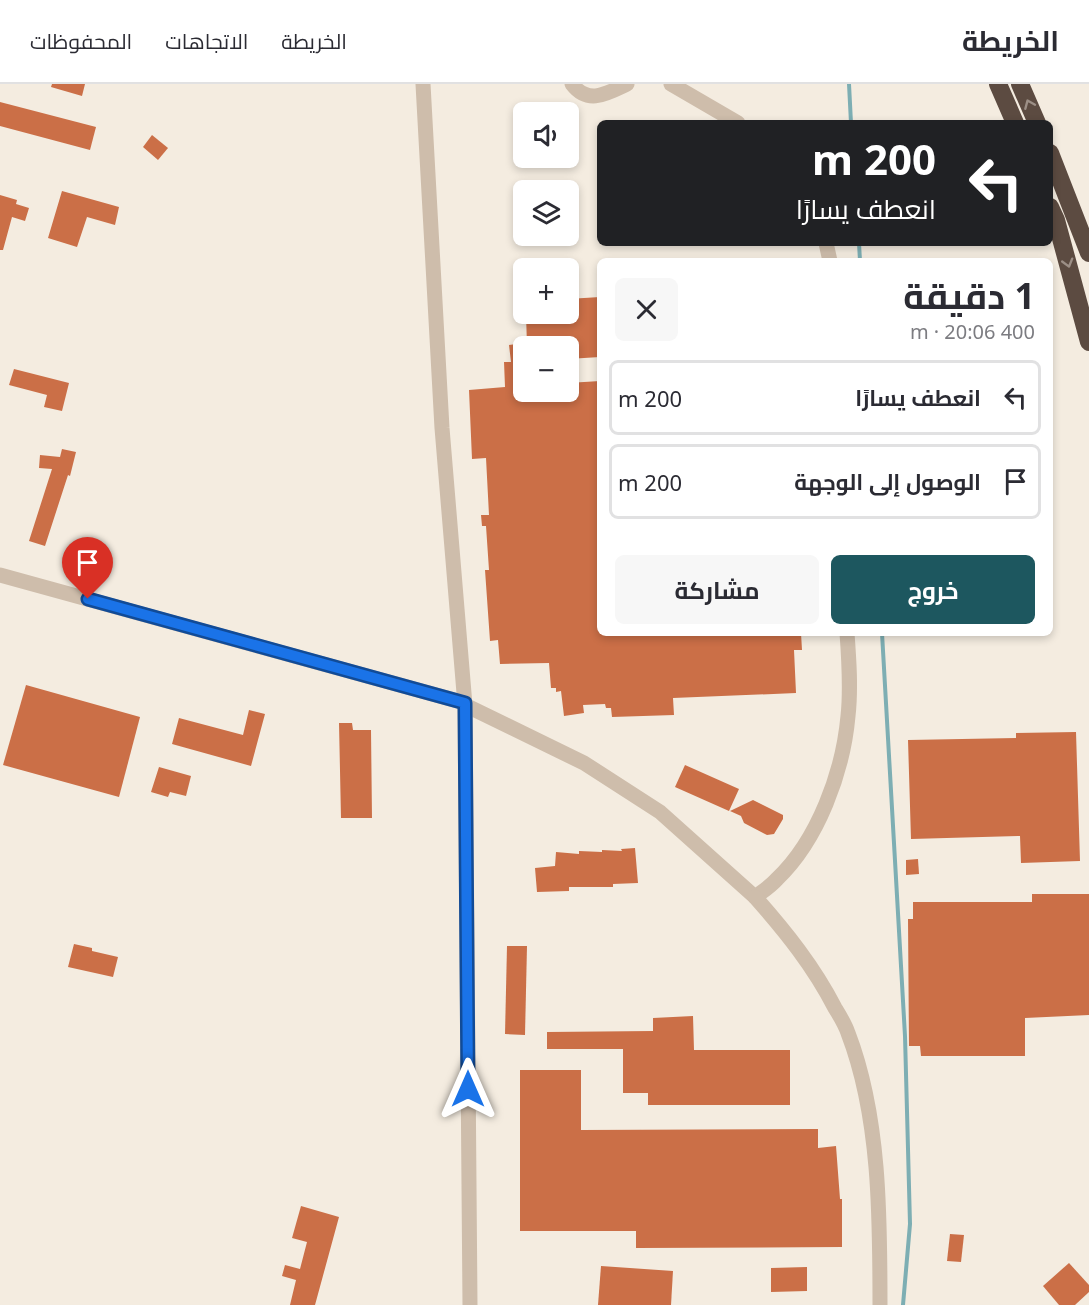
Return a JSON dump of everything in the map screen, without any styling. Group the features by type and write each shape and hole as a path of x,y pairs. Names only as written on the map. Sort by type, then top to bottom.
{"highway":[{"path":"998,84 1014,120"},
{"path":"1020,84 1036,120"},
{"path":"1053,161 1089,253"},
{"path":"1053,216 1089,342"}],"street":[{"path":"423,84 442,428 465,704 470,1305"},
{"path":"572,84 579,93 594,97 627,84"},
{"path":"671,84 733,120"},
{"path":"0,575 465,704 584,763 660,812 755,897 785,931 819,977 848,1032 864,1088 873,1150 880,1244 880,1305"},
{"path":"755,897 778,879 800,852 834,786 843,754 849,715 847,636"}],"building":[{"path":"52,84 85,84 82,96 51,87"},
{"path":"0,102 96,127 90,150 0,126"},
{"path":"152,135 168,148 158,160 143,147"},
{"path":"62,191 119,207 115,225 87,217 77,247 48,238"},
{"path":"0,195 17,200 16,204 29,208 25,221 12,217 3,250 0,250"},
{"path":"597,297 597,357 579,358 579,336 527,336 526,324 579,324 579,298"},
{"path":"513,344 513,402 579,402 579,382 597,381 597,636 801,636 802,650 794,650 796,693 673,698 674,715 612,717 611,708 606,708 605,704 583,705 584,713 564,716 561,691 556,692 556,688 551,688 549,663 500,664 498,640 490,641 485,570 489,570 486,526 482,526 481,515 489,515 486,458 472,459 469,390 505,387 504,362 511,362 509,345"},
{"path":"14,369 69,383 62,411 44,407 47,395 9,385"},
{"path":"62,449 76,452 70,476 68,475 45,546 29,541 52,469 39,468 40,455 60,457"},
{"path":"26,685 140,717 119,797 3,765"},
{"path":"249,710 265,714 251,766 172,744 179,718 243,735"},
{"path":"339,723 352,723 353,730 371,730 372,818 341,818"},
{"path":"1076,732 1080,861 1021,863 1020,836 911,839 908,740 1016,738 1016,733"},
{"path":"685,765 739,789 729,811 675,787"},
{"path":"159,767 191,776 186,796 170,792 168,797 151,792"},
{"path":"753,800 783,815 774,834 767,835 744,823 741,816 730,811"},
{"path":"635,848 638,883 613,884 613,887 569,887 569,891 537,892 535,868 555,866 556,852 579,854 579,851 622,851 621,849"},
{"path":"918,859 919,874 906,875 906,860"},
{"path":"1032,894 1089,894 1089,1015 1025,1018 1025,1056 921,1056 920,1046 909,1046 908,919 913,919 913,902 1032,902"},
{"path":"74,944 118,957 113,977 68,967"},
{"path":"507,946 527,946 525,1035 505,1034"},
{"path":"693,1016 694,1050 790,1050 790,1105 648,1105 648,1093 623,1093 623,1049 547,1049 547,1032 653,1031 653,1018"},
{"path":"520,1070 581,1070 581,1130 818,1129 818,1148 836,1146 840,1199 842,1199 842,1247 636,1248 636,1231 520,1231"},
{"path":"301,1206 339,1217 315,1305 290,1305 296,1280 282,1276 285,1265 300,1269 307,1242 292,1238"},
{"path":"950,1234 964,1235 961,1262 947,1261"},
{"path":"1069,1263 1089,1285 1089,1292 1075,1305 1059,1305 1043,1286"},
{"path":"601,1266 673,1271 671,1305 598,1305"},
{"path":"807,1267 807,1291 771,1292 771,1268"}],"waterway":[{"path":"849,84 851,120"},
{"path":"859,246 860,258"},
{"path":"882,636 905,1036 910,1224 903,1305"}],"route":[{"path":"88,599 465,703 468,1089"}]}
